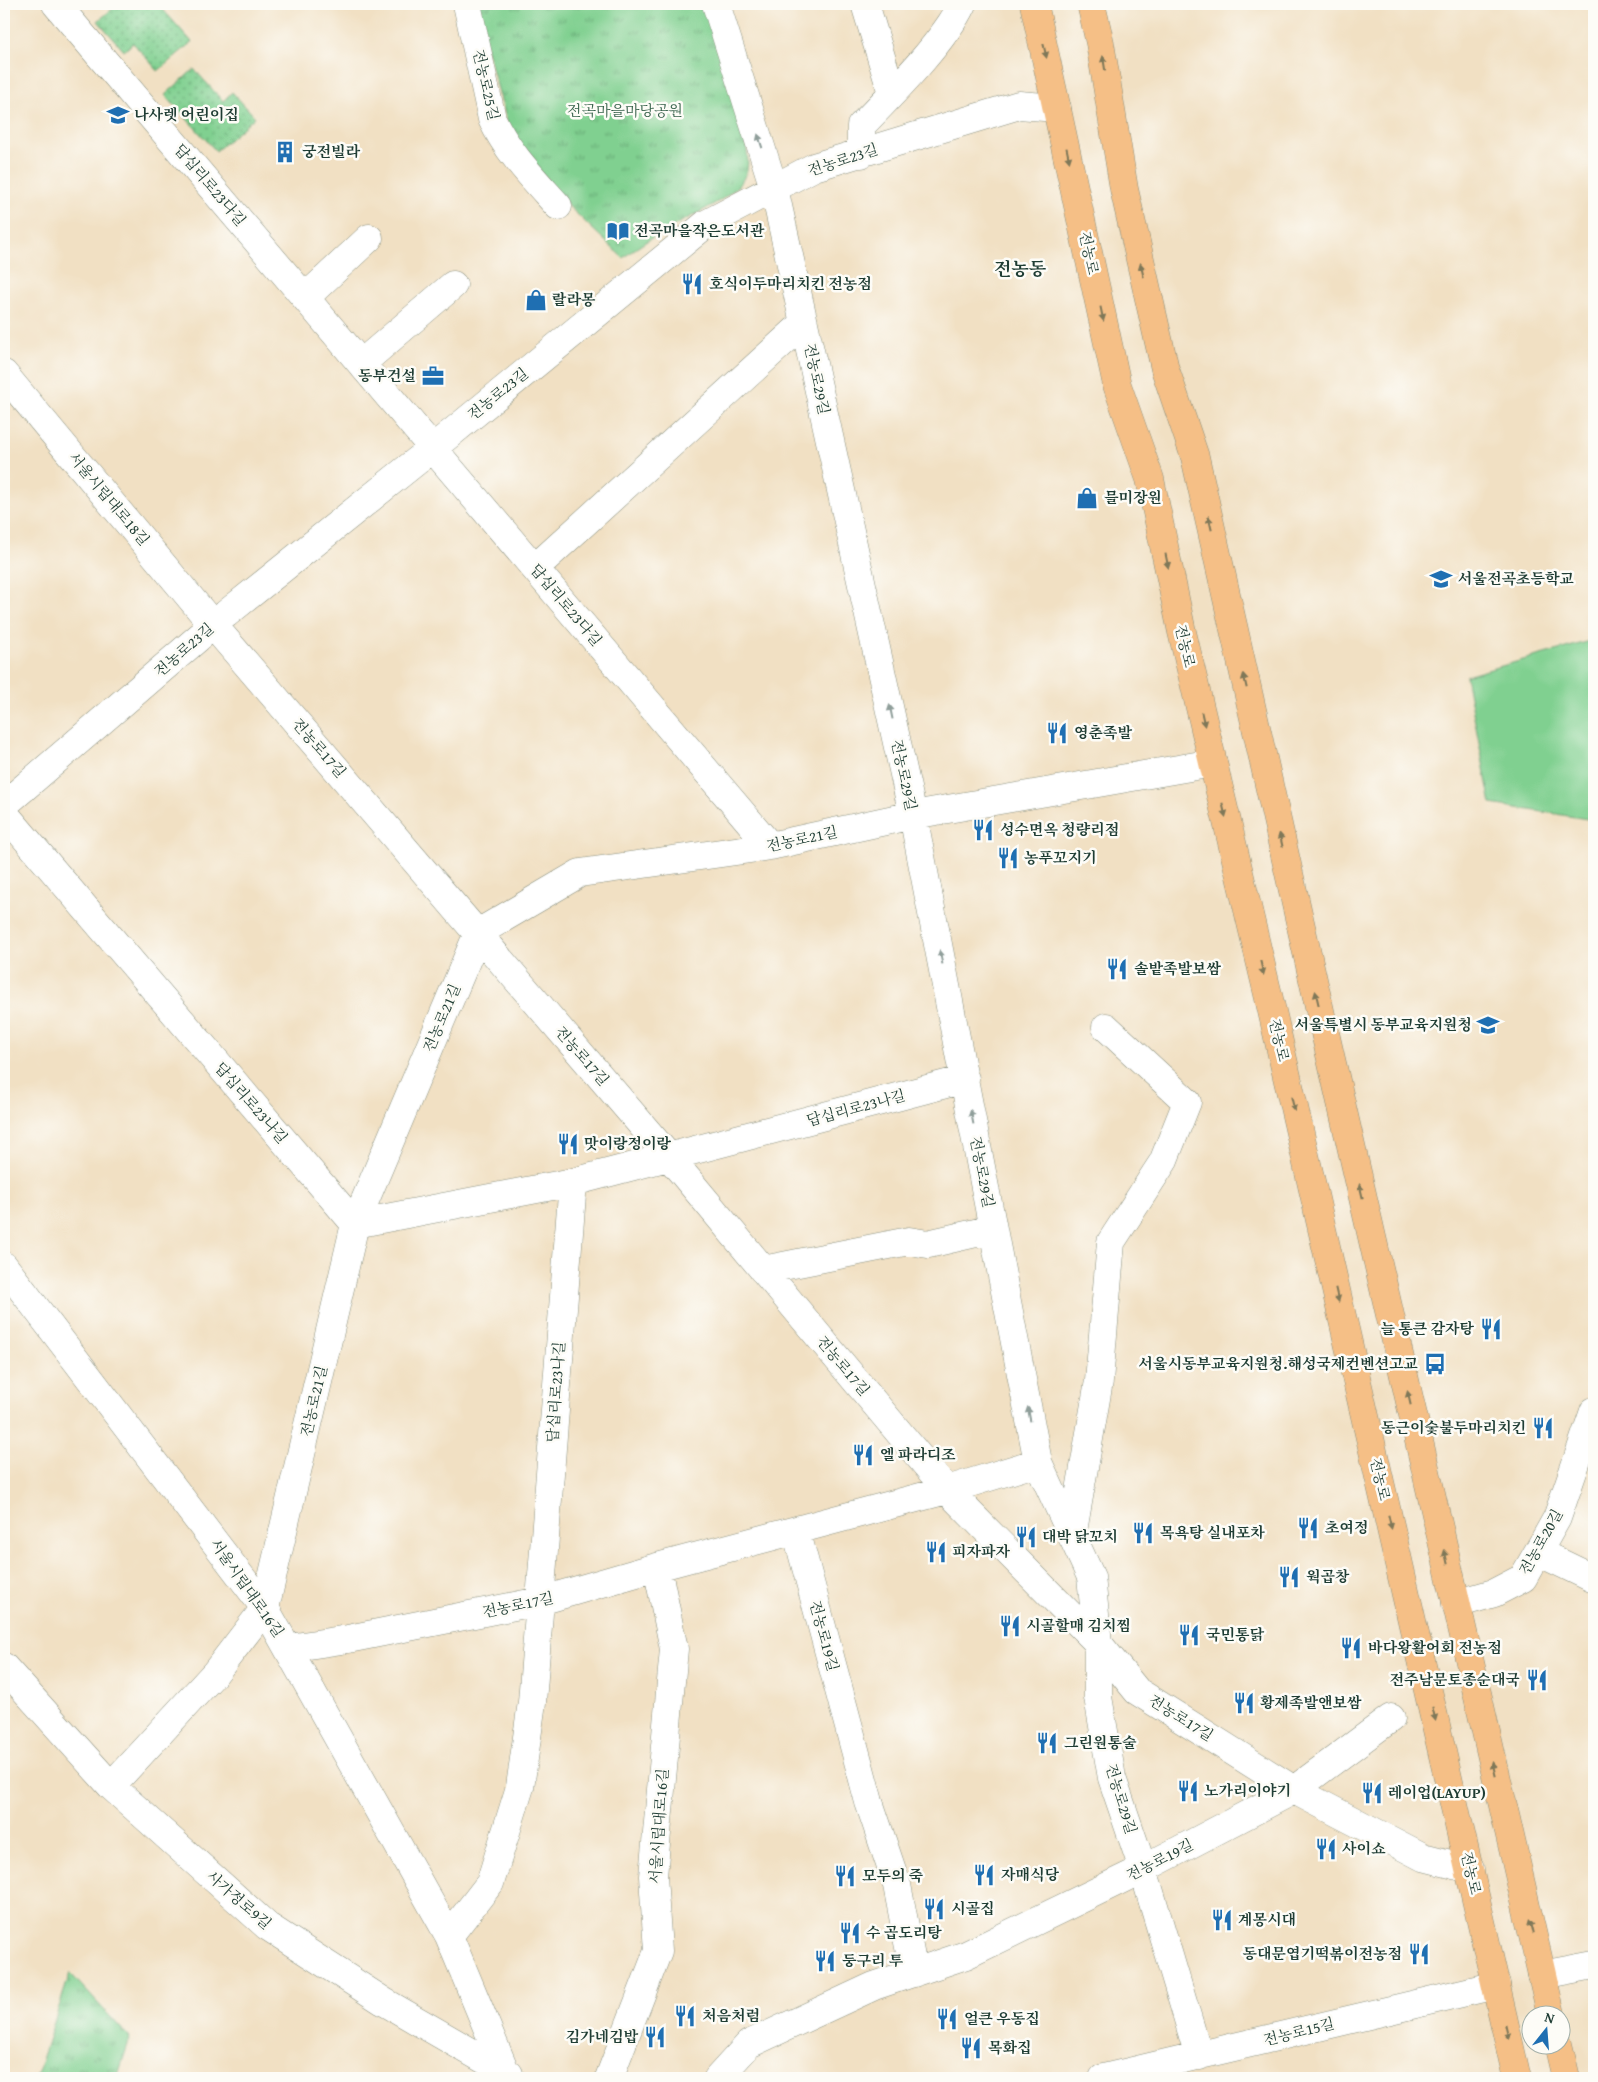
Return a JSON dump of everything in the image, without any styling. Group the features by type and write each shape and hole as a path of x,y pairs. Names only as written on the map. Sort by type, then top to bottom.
{"main road":[{"name":"전농로","path":"1034,4 1117,385 1150,479 1182,632 1517,2078"},
{"path":"1091,4 1100,43 1124,189 1166,369 1195,457 1549,2004"},
{"path":"1560,2054 1566,2078"}],"street":[{"name":"답십리로23다길","path":"56,4 770,846"},
{"name":"전농로25길","path":"467,4 492,119 499,135 520,165 558,206"},
{"name":"전농로29길","path":"716,4 774,188 914,815 1038,1462 1091,1577 1098,1643 1098,1697 1112,1778 1143,1869 1199,2056"},
{"path":"865,4 892,93"},
{"path":"861,154 861,126 892,93 946,29 962,4"},
{"name":"전농로23길","path":"4,805 213,625 434,448 706,224 814,167 1019,105 1057,108"},
{"path":"306,297 369,238"},
{"path":"362,363 453,285"},
{"name":"전농로29길","path":"535,568 804,323"},
{"name":"서울시립대로18길","path":"4,374 213,625"},
{"name":"전농로17길","path":"213,625 670,1158 947,1490 1098,1643 1137,1691 1294,1790 1423,1857 1470,1869"},
{"name":"전농로21길","path":"111,1786 215,1672 265,1608 356,1224 478,934 580,873 770,846 914,815 1213,763"},
{"name":"답십리로23나길","path":"4,813 356,1224 572,1182 670,1158 964,1079"},
{"path":"1072,1537 1099,1381 1111,1242 1163,1162 1186,1102 1106,1027"},
{"name":"답십리로23나길","path":"540,1601 572,1182"},
{"name":"전농로29길","path":"763,1270 910,1241 928,1244 993,1229"},
{"name":"서울시립대로16길","path":"4,1266 265,1608 450,1936 510,2076"},
{"name":"전농로20길","path":"1456,1604 1494,1593 1523,1578 1558,1518 1594,1411"},
{"path":"947,1490 1038,1462"},
{"name":"전농로17길","path":"289,1648 348,1639 540,1601 657,1567 947,1490"},
{"name":"전농로19길","path":"796,1530 868,1802 897,1885 914,1973"},
{"path":"1538,1552 1594,1579"},
{"name":"서울시립대로16길","path":"608,2078 658,1951 653,1876 674,1648 657,1567"},
{"path":"450,1936 490,1882 520,1787 532,1702 540,1601"},
{"name":"사가정로9길","path":"4,1667 111,1786 267,1926 383,2000 510,2076"},
{"name":"전농로19길","path":"718,2078 749,2044 874,1986 966,1956 1143,1869 1294,1790 1391,1718"},
{"path":"1542,1974 1594,1965"},
{"name":"전농로15길","path":"1103,2078 1496,1985"}],"green space":[{"path":"118,4 158,4 192,42 158,71 133,43 124,51 98,21"},
{"name":"전곡마을마당공원","path":"474,4 704,4 732,89 745,137 748,156 747,170 740,184 719,201 658,234 623,258 558,196 512,139"},
{"path":"194,69 223,101 232,92 255,117 216,151 165,95"},
{"path":"1594,640 1594,820 1491,804 1466,676"},
{"path":"70,1973 130,2038 117,2078 36,2078"}],"place":[{"name":"나사렛 어린이집","path":"118,115"},
{"name":"궁전빌라","path":"285,152"},
{"name":"전곡마을작은도서관","path":"618,231"},
{"name":"호식이두마리치킨 전농점","path":"692,284"},
{"name":"랄라몽","path":"536,300"},
{"name":"동부건설","path":"433,376"},
{"name":"믈미장원","path":"1087,498"},
{"name":"서울전곡초등학교","path":"1441,579"},
{"name":"영춘족발","path":"1057,733"},
{"name":"성수면옥 청량리점","path":"983,830"},
{"name":"농푸꼬지기","path":"1008,858"},
{"name":"솔밭족발보쌈","path":"1117,969"},
{"name":"서울특별시 동부교육지원청","path":"1488,1025"},
{"name":"맛이랑정이랑","path":"568,1144"},
{"name":"늘 통큰 감자탕","path":"1491,1329"},
{"name":"서울시동부교육지원청.해성국제컨벤션고교","path":"1435,1364"},
{"name":"동근이숯불두마리치킨","path":"1543,1428"},
{"name":"엘 파라디조","path":"863,1455"},
{"name":"초여정","path":"1308,1528"},
{"name":"목욕탕 실내포차","path":"1143,1533"},
{"name":"대박 닭꼬치","path":"1026,1537"},
{"name":"피자파자","path":"936,1552"},
{"name":"웍곱창","path":"1289,1577"},
{"name":"시골할매 김치찜","path":"1010,1626"},
{"name":"국민통닭","path":"1189,1635"},
{"name":"바다왕활어회 전농점","path":"1351,1648"},
{"name":"전주남문토종순대국","path":"1537,1680"},
{"name":"황제족발앤보쌈","path":"1244,1703"},
{"name":"그린원통술","path":"1047,1743"},
{"name":"노가리이야기","path":"1188,1791"},
{"name":"레이업(LAYUP)","path":"1372,1793"},
{"name":"사이쇼","path":"1326,1849"},
{"name":"자매식당","path":"984,1875"},
{"name":"모두의 죽","path":"845,1876"},
{"name":"시골집","path":"934,1909"},
{"name":"계몽시대","path":"1222,1920"},
{"name":"수 곱도리탕","path":"850,1933"},
{"name":"동대문엽기떡볶이전농점","path":"1419,1954"},
{"name":"둥구리 투","path":"825,1961"},
{"name":"처음처럼","path":"685,2016"},
{"name":"얼큰 우동집","path":"947,2019"},
{"name":"김가네김밥","path":"655,2037"},
{"name":"목화집","path":"971,2048"}],"district":[{"name":"전농동","path":"1020,269"}]}
